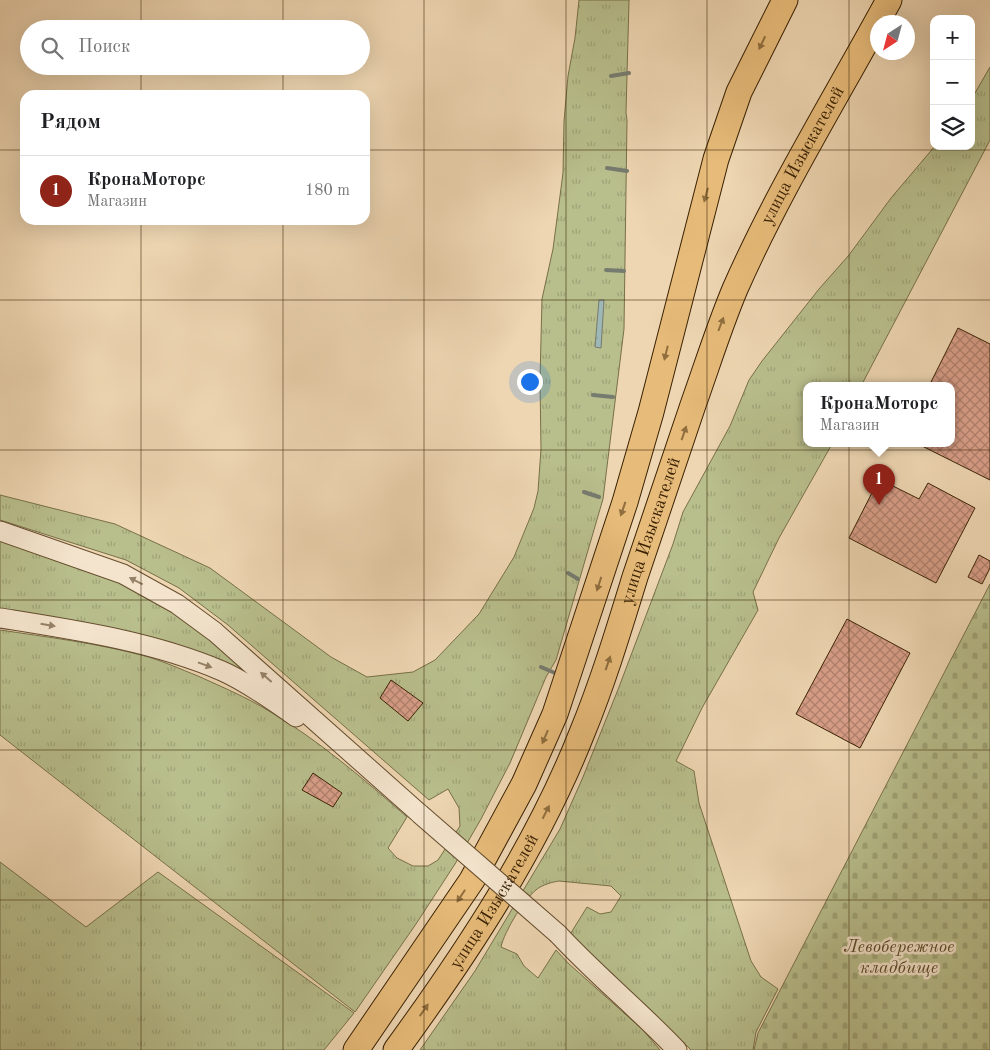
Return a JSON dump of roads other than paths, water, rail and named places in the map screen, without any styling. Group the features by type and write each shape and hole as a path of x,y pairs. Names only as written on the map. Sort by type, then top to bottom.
{"highway":[{"name":"улица Изыскателей","path":"356,1050 472,880 524,784 555,714 628,493 719,150 739,92 785,0"},
{"name":"улица Изыскателей","path":"396,1050 498,901 532,840 559,785 583,730 608,664 692,408 735,289 785,186 889,0"}],"street":[{"path":"0,531 123,574 177,604 214,632 558,934 584,962 677,1050"},
{"path":"0,618 104,634 172,652 223,671 275,702 327,738 420,814"}],"water":[{"path":"599,300 604,300 601,348 595,347"}],"waterway":[{"path":"611,76 629,73"},
{"path":"607,168 627,171"},
{"path":"606,270 624,271"},
{"path":"593,395 613,397"},
{"path":"584,492 599,497"},
{"path":"568,573 578,579"},
{"path":"541,667 555,673"}],"place":[{"name":"КронаМоторс","path":"879,505"}],"park label":[{"name":"Левобережное кладбище","path":"899,958"}]}
